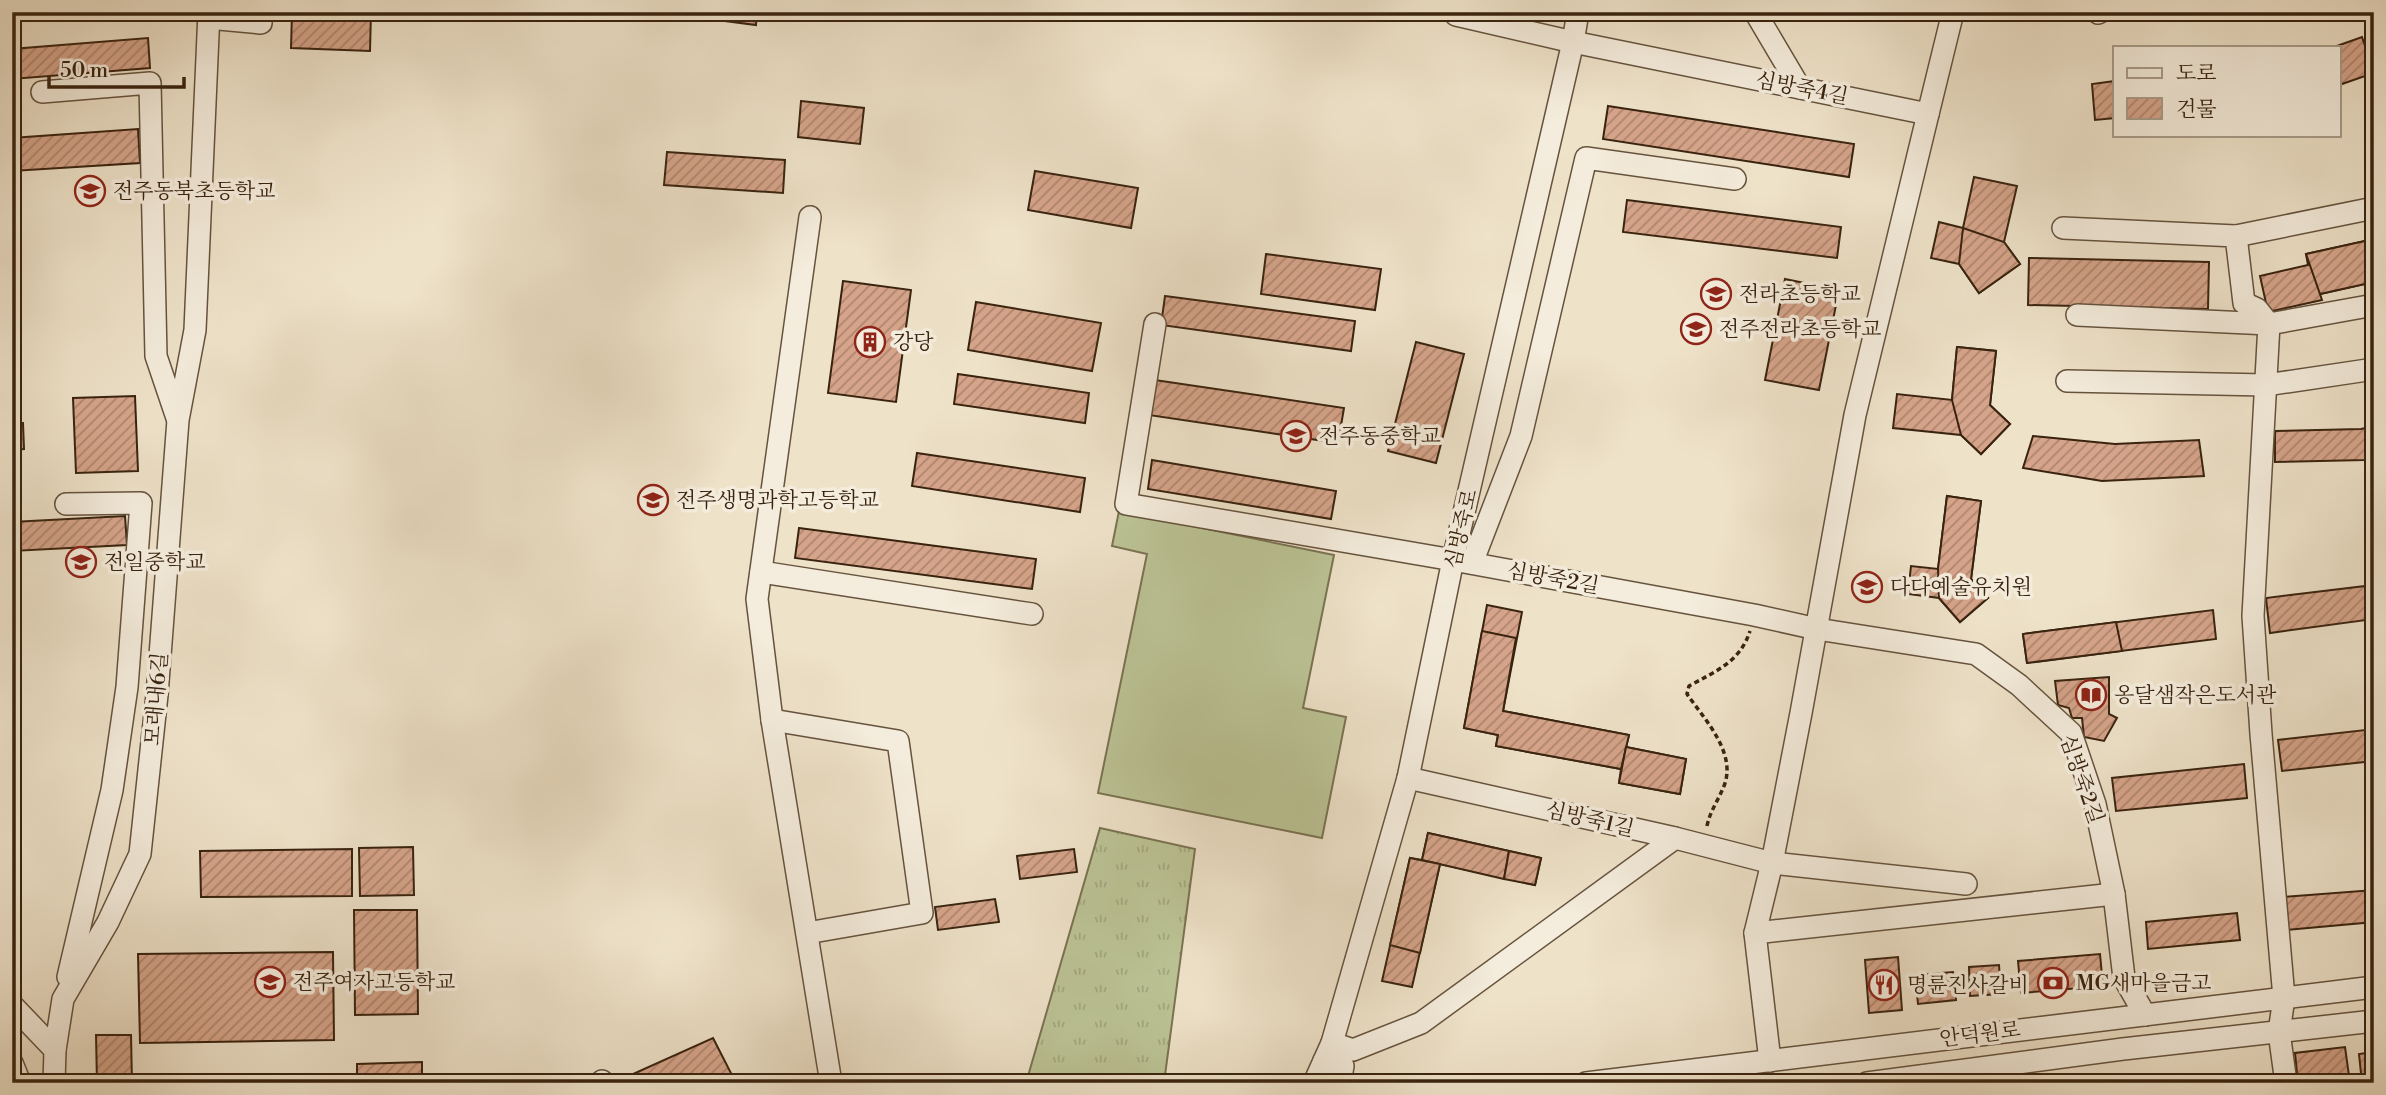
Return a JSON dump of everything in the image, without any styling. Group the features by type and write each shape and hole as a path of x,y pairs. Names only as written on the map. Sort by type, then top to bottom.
{"street":[{"path":"208,15 261,23 261,12"},
{"name":"심방죽로","path":"1314,1083 1328,1052 1408,778 1463,561 1578,12"},
{"path":"1755,12 1800,88"},
{"path":"1770,1061 1755,933 1772,863 1801,713 1855,415 1954,12"},
{"name":"심방죽4길","path":"1455,14 1573,42 1928,114"},
{"name":"모래내6길","path":"54,1083 55,1050 63,999 108,922 140,854 157,695 178,421 195,330 208,15"},
{"path":"42,92 150,83 156,356 178,421"},
{"path":"1463,561 1521,436 1586,158 1735,179"},
{"path":"2063,228 2236,236 2374,208"},
{"path":"810,217 757,599 772,720 831,1083"},
{"path":"2236,236 2244,303 2257,309 2269,324 2253,616 2284,998 2279,1032 2286,1083"},
{"path":"2077,316 2269,324 2374,305"},
{"name":"심방죽2길","path":"1155,324 1126,504 1463,561 1817,629 1976,654 2019,685 2071,733 2095,804 2114,894 2124,978 2145,1015"},
{"path":"2067,381 2266,385 2374,369"},
{"path":"63,999 112,790 127,687 141,503 66,503"},
{"path":"761,572 1032,614"},
{"path":"772,720 898,741 922,913 807,933"},
{"name":"심방죽1길","path":"1408,778 1675,838 1772,863 1966,884"},
{"path":"1328,1052 1353,1049 1421,1023 1675,838"},
{"path":"1755,933 2114,894"},
{"name":"안덕원로","path":"1586,1083 2374,987"},
{"path":"12,1005 55,1050"},
{"name":"안덕원로","path":"1867,1083 1928,1079 2123,1049 2374,1021"},
{"path":"1921,1041 1928,1079"},
{"path":"1328,1052 1343,1066 1340,1083"},
{"path":"12,1063 20,1083"}],"path":[{"path":"1704,846 1710,813 1724,785 1728,767 1717,738 1688,694 1689,686 1735,659 1747,641 1754,615"}],"green space":[{"path":"1119,511 1334,555 1303,708 1346,717 1322,838 1098,793 1147,554 1112,546"},
{"path":"1100,828 1195,849 1164,1083 1026,1083"}],"building":[{"path":"292,12 371,12 370,51 291,48"},
{"path":"656,12 757,12 756,25"},
{"path":"2362,37 2374,73 2340,85 2340,46 2337,46"},
{"path":"148,38 150,68 12,79 12,49"},
{"path":"2113,81 2113,118 2095,120 2092,84"},
{"path":"801,101 864,108 860,144 798,137"},
{"path":"1608,106 1854,144 1849,177 1603,139"},
{"path":"138,129 140,163 12,171 12,138"},
{"path":"667,152 785,160 783,193 664,185"},
{"path":"1035,171 1138,188 1131,228 1028,210"},
{"path":"1974,177 2017,186 2004,242 2020,264 1979,293 1959,264 1931,258 1939,222 1963,228"},
{"path":"1627,200 1841,227 1837,258 1623,232"},
{"path":"1963,228 2004,242 2020,264 1979,293 1959,264"},
{"path":"2374,239 2374,282 2320,294 2322,300 2268,312 2260,276 2308,265 2306,254"},
{"path":"2374,239 2374,282 2320,294 2306,254"},
{"path":"1266,254 1381,269 1375,310 1261,294"},
{"path":"2029,258 2209,262 2208,309 2028,305"},
{"path":"1785,279 1839,290 1819,390 1765,380"},
{"name":"강당","path":"843,281 911,290 896,402 828,393"},
{"path":"1165,296 1355,321 1351,351 1161,325"},
{"path":"976,302 1101,323 1092,371 968,350"},
{"path":"1416,342 1464,354 1436,463 1388,451"},
{"path":"1957,347 1996,351 1990,405 2010,424 1981,454 1961,435 1893,428 1897,394 1952,400"},
{"path":"1957,347 1996,351 1990,405 2010,424 1981,454 1961,435 1952,400"},
{"path":"958,374 1089,393 1085,423 954,404"},
{"path":"1148,379 1344,408 1338,443 1142,414"},
{"path":"135,396 138,471 76,473 73,398"},
{"path":"23,423 24,449 12,450 12,424"},
{"path":"2374,426 2374,458 2275,462 2275,431 2361,429"},
{"path":"2033,436 2115,444 2199,440 2204,476 2102,481 2023,468"},
{"path":"917,453 1085,478 1080,512 912,486"},
{"path":"1152,460 1336,491 1331,519 1148,489"},
{"path":"1947,496 1981,501 1971,579 1988,598 1960,622 1939,598 1908,594 1911,566 1938,569"},
{"path":"1947,496 1981,501 1971,579 1988,598 1960,622 1939,598 1938,569"},
{"path":"125,516 127,545 12,551 12,522"},
{"path":"799,528 1036,559 1032,589 795,558"},
{"path":"2374,585 2374,619 2270,633 2266,598"},
{"path":"1487,605 1522,612 1503,711 1629,735 1626,747 1686,759 1680,794 1619,783 1621,769 1496,746 1498,735 1464,728"},
{"path":"2213,610 2216,639 2027,663 2023,634"},
{"path":"2116,622 2122,651 2027,663 2023,634"},
{"path":"1482,631 1516,638 1503,711 1629,735 1621,769 1496,746 1498,735 1464,728"},
{"path":"2109,677 2109,714 2117,718 2104,741 2084,737 2082,718 2072,718 2069,708 2058,705 2055,681"},
{"path":"2374,729 2374,761 2282,771 2278,740"},
{"path":"1626,747 1686,759 1680,794 1619,783"},
{"path":"2244,764 2247,798 2116,811 2112,778"},
{"path":"1428,833 1541,858 1535,885 1440,864 1412,987 1382,981 1410,858 1422,860"},
{"path":"1428,833 1509,851 1504,879 1422,860"},
{"path":"413,847 414,895 360,896 359,848"},
{"path":"352,849 352,896 201,897 200,851"},
{"path":"1074,849 1077,872 1020,879 1017,856"},
{"path":"1509,851 1541,858 1535,885 1504,879"},
{"path":"1410,858 1440,864 1420,953 1390,945"},
{"path":"2374,890 2374,922 2286,930 2284,897"},
{"path":"995,899 999,922 938,930 935,907"},
{"path":"354,910 417,910 418,1014 355,1015"},
{"path":"2237,913 2240,940 2148,949 2146,922"},
{"path":"333,952 334,1040 140,1043 138,954"},
{"path":"2100,954 2103,986 2021,993 2018,961"},
{"name":"명륜진사갈비","path":"1898,957 1902,1010 1869,1013 1865,960"},
{"path":"1999,965 2001,994 1970,996 1969,967"},
{"path":"1953,972 1956,1000 1918,1004 1915,975"},
{"path":"96,1035 131,1035 132,1083 97,1083"},
{"path":"713,1038 736,1083 637,1083 633,1074"},
{"path":"2345,1047 2350,1083 2298,1083 2295,1053"},
{"path":"2374,1052 2374,1083 2362,1083 2359,1054"},
{"path":"422,1062 422,1083 357,1083 357,1064"}],"place":[{"name":"전주동북초등학교","path":"90,191"},
{"name":"전라초등학교","path":"1716,294"},
{"name":"전주전라초등학교","path":"1696,329"},
{"name":"강당","path":"870,342"},
{"name":"전주동중학교","path":"1296,436"},
{"name":"전주생명과학고등학교","path":"653,500"},
{"name":"전일중학교","path":"81,562"},
{"name":"다다예술유치원","path":"1867,587"},
{"name":"옹달샘작은도서관","path":"2091,695"},
{"name":"전주여자고등학교","path":"270,982"},
{"name":"MG새마을금고","path":"2053,983"},
{"name":"명륜진사갈비","path":"1884,985"}]}
